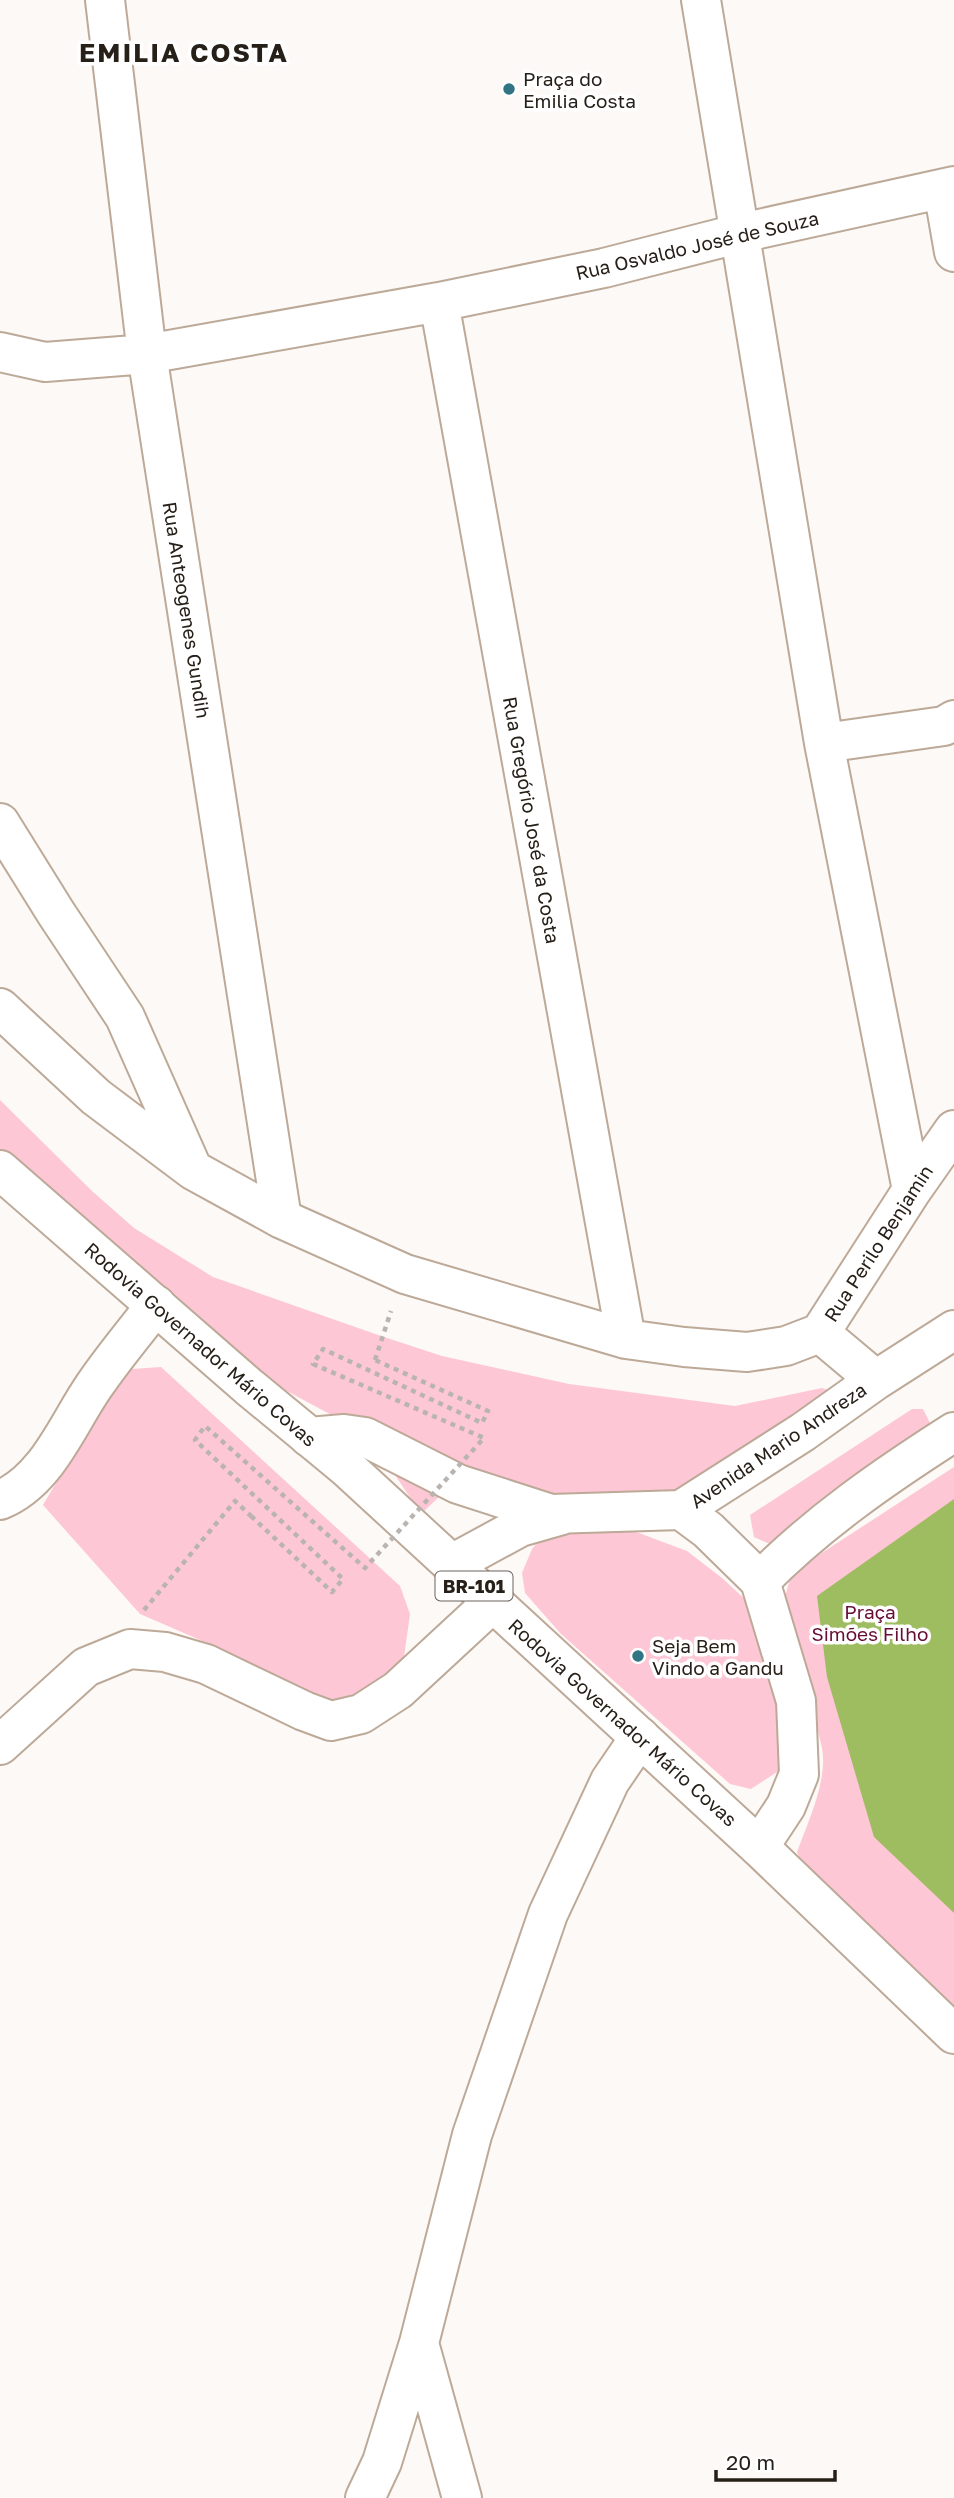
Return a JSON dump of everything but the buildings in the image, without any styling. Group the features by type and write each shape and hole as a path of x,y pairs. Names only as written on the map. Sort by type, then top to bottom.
{"main road":[{"name":"Rua Anteogenes Gundih","path":"105,0 147,354 282,1219"},
{"path":"701,0 824,743 912,1190"},
{"name":"Rua Osvaldo José de Souza","path":"0,352 45,362 147,354 439,302 604,268 741,233 948,187"},
{"path":"948,187 954,252"},
{"name":"Rua Gregório José da Costa","path":"439,302 626,1339"},
{"path":"824,743 944,726 954,720"},
{"path":"0,823 125,1017 193,1170"},
{"name":"Rua Perilo Benjamin","path":"0,1008 96,1097 193,1170 282,1219 405,1274 626,1339 684,1347 747,1352 786,1346 820,1333 954,1130"},
{"name":"Rodovia Governador Mário Covas","path":"0,1170 249,1387 346,1467 759,1846 954,2034"},
{"path":"0,1500 29,1482 55,1448 94,1386 156,1305"},
{"name":"Avenida Mario Andreza","path":"309,1437 344,1434 365,1437 458,1484 551,1514 681,1510 954,1330"},
{"path":"820,1333 876,1380"},
{"path":"760,1581 844,1508 954,1432"},
{"path":"681,1510 708,1530 760,1581 796,1701 799,1774 786,1806 759,1846"},
{"path":"452,1564 520,1527 562,1515"},
{"path":"0,1745 86,1668 130,1649 164,1651 206,1664 304,1711 331,1721 360,1714 398,1690 492,1603"},
{"path":"365,2498 382,2462 419,2343 472,2135 548,1914 610,1781 640,1737"},
{"path":"419,2343 462,2498"}],"path":[{"path":"140,1614 235,1501 332,1591 344,1579 195,1440 205,1426 365,1568 484,1438 313,1364 323,1349 482,1423 488,1411 375,1360 405,1274"}],"green space":[{"path":"0,1100 92,1191 134,1228 213,1277 381,1336 442,1356 569,1384 735,1406 822,1388 834,1392 669,1496 589,1514 361,1431 222,1356 0,1155"},
{"path":"161,1367 400,1586 410,1614 404,1657 391,1681 341,1703 263,1685 214,1646 140,1614 43,1505 103,1403 132,1369"},
{"path":"912,1409 923,1409 931,1425 772,1545 754,1537 750,1515"},
{"name":"Praça Simões Filho","path":"954,1467 954,2006 807,1874 797,1852 820,1787 823,1760 816,1726 793,1660 784,1615 786,1593 794,1571"},
{"path":"391,1469 442,1494 421,1514"},
{"path":"595,1523 639,1533 687,1551 760,1613 794,1761 751,1789 730,1784 561,1634 525,1593 522,1573 532,1549 544,1534"}],"shaded area":[{"path":"954,1499 954,1913 874,1837 827,1677 817,1596"}],"place":[{"name":"Praça do Emilia Costa","path":"509,89"},
{"name":"Seja Bem Vindo a Gandu","path":"638,1656"}],"district":[{"name":"EMILIA COSTA","path":"184,52"}]}
